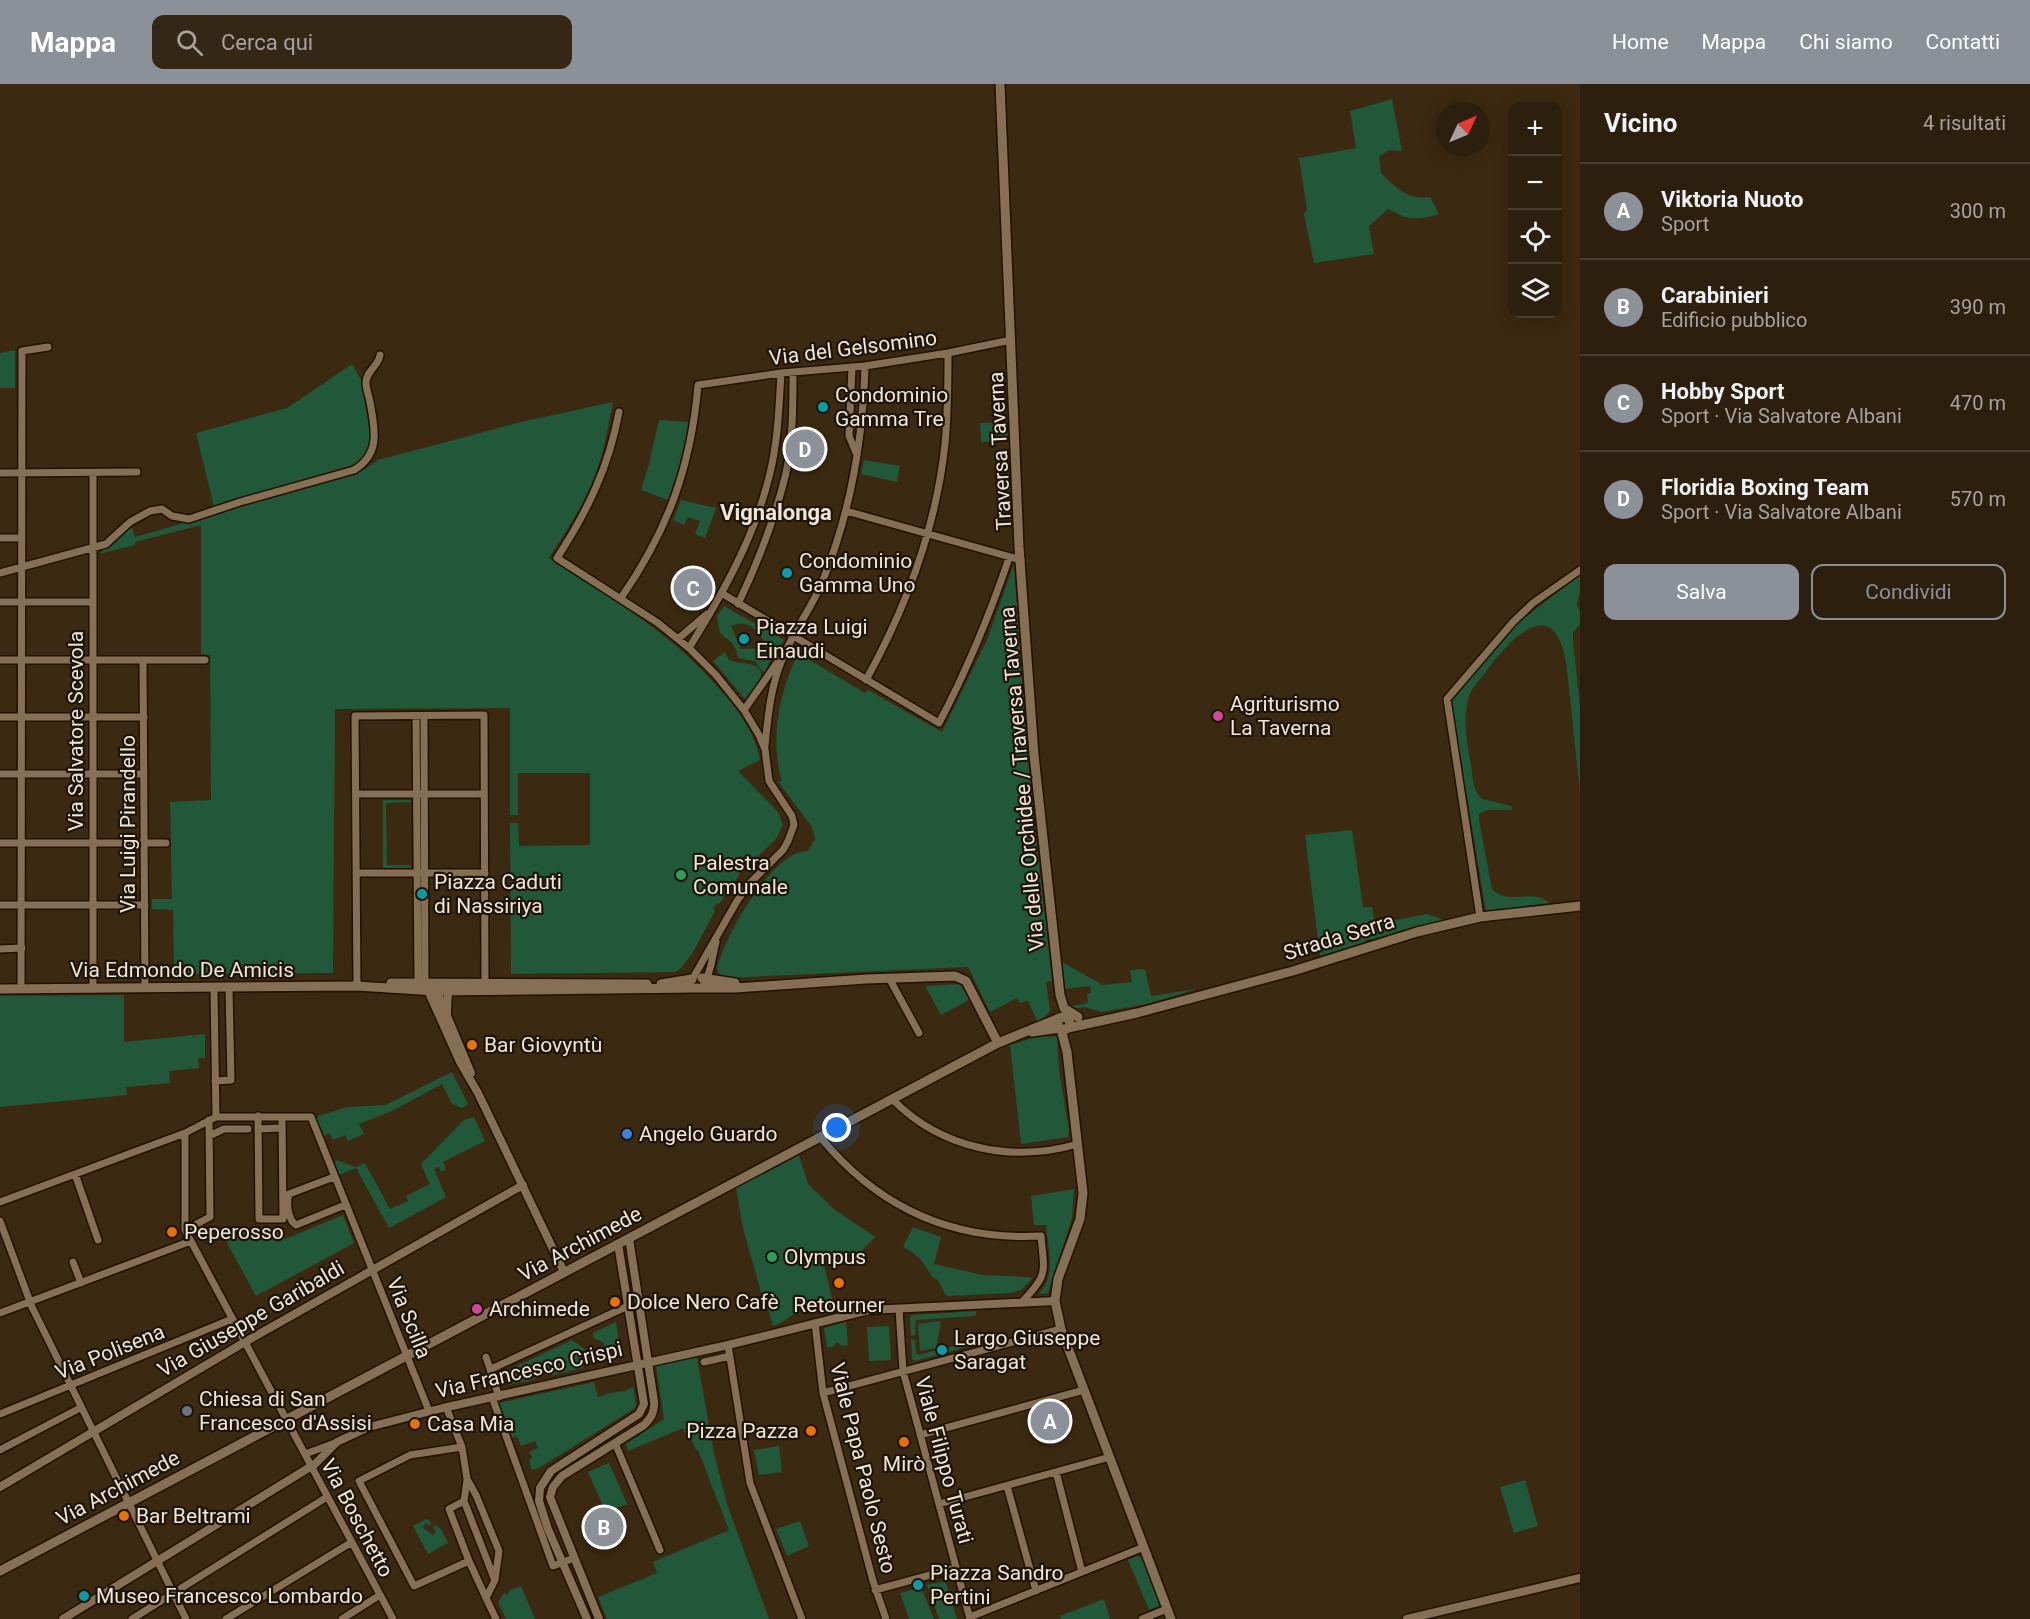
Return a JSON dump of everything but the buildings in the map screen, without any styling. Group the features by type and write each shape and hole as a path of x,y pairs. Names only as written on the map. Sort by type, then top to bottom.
{"main road":[{"path":"1000,84 1011,340"},
{"name":"Via delle Orchidee / Traversa Taverna","path":"1011,340 1021,560 1034,755 1083,1193 1080,1219 1058,1279 1055,1301"},
{"name":"Strada Serra","path":"1064,1023 1137,1013 1293,971 1417,932 1480,918 1580,906"},
{"path":"699,981 715,989 952,975 963,978 998,1044"},
{"path":"699,981 767,985"},
{"name":"Via Edmondo De Amicis","path":"0,989 214,989 361,986 389,983 428,986 485,983 670,984 699,981"},
{"name":"Via Edmondo De Amicis","path":"428,986 448,991 699,981"},
{"path":"1044,1024 1054,1015 1064,1023"},
{"path":"1018,1035 1064,1023"},
{"name":"Via Archimede","path":"0,1571 998,1044 1044,1024 1064,1023"},
{"path":"1055,1301 1061,1329 1171,1619"}],"street":[{"name":"Via del Gelsomino","path":"621,598 656,542 681,482 691,439 698,385 781,373 865,366 1011,340"},
{"path":"21,989 22,351 48,347"},
{"path":"866,680 902,609 928,534 945,445 948,353"},
{"path":"0,573 106,544 130,522 150,512 162,509 172,516 189,519 361,466 369,459 373,450 372,416 366,383 369,371 379,363 381,355"},
{"path":"744,710 784,653 822,583 846,511 858,458 865,366"},
{"path":"852,367 849,436 858,458"},
{"path":"738,604 772,523 786,472 793,418 793,372"},
{"path":"689,648 723,594 757,516 770,473 781,373"},
{"path":"619,412 600,481 583,517 557,558 621,598 689,648 716,675 744,710 754,724 765,749"},
{"path":"775,442 790,445"},
{"name":"Via Salvatore Scevola","path":"93,472 93,989"},
{"path":"0,473 136,472"},
{"path":"846,511 1021,560"},
{"path":"757,516 772,523"},
{"path":"0,538 21,538"},
{"path":"723,594 939,723 966,670 1009,558"},
{"path":"1480,918 1447,699 1513,622 1533,603 1580,570"},
{"path":"0,602 92,602"},
{"path":"678,639 714,609"},
{"path":"699,981 720,932 743,892 759,872 783,850 794,825 792,816 769,781 765,749 771,697 784,653"},
{"path":"0,660 204,660"},
{"name":"Via Luigi Pirandello","path":"143,660 145,988"},
{"path":"361,986 356,873 356,716 484,716 485,983"},
{"path":"420,716 421,873 428,986 460,1062 478,1093 564,1272"},
{"path":"0,717 144,717"},
{"path":"0,774 144,774"},
{"path":"356,794 484,794"},
{"path":"0,843 166,843"},
{"path":"356,873 485,873"},
{"path":"0,905 145,904"},
{"path":"699,981 710,966 720,932"},
{"path":"0,948 21,948"},
{"path":"889,978 919,1033"},
{"path":"428,986 447,1013 478,1093"},
{"path":"215,1081 231,1080 229,988"},
{"path":"185,1133 185,1230 210,1217 209,1136 213,1118 215,1081 214,989"},
{"path":"447,1013 448,991"},
{"path":"214,1002 229,1002"},
{"path":"893,1100 924,1125 970,1146 1021,1153 1055,1150 1078,1144"},
{"path":"0,1202 185,1133 213,1118 258,1116 282,1117 283,1219 259,1219 258,1116"},
{"name":"Via Scilla","path":"282,1117 311,1118 429,1411"},
{"path":"258,1129 282,1128"},
{"path":"209,1136 224,1130 248,1129"},
{"path":"821,1138 843,1163 868,1185 896,1204 926,1218 982,1234 1041,1236 1044,1270 1041,1281 1022,1302"},
{"path":"75,1174 98,1240"},
{"path":"334,1177 289,1194 290,1218 296,1225 345,1206"},
{"name":"Via Giuseppe Garibaldi","path":"0,1487 245,1342 523,1185"},
{"path":"0,1221 31,1302 80,1408 186,1619"},
{"name":"Via Boschetto","path":"185,1230 393,1619"},
{"path":"599,1619 550,1497 550,1491 557,1481 649,1420 654,1405 629,1238"},
{"path":"0,1313 191,1241"},
{"path":"586,1619 541,1508 539,1495 546,1476 557,1466 639,1413 644,1404 618,1244"},
{"path":"73,1262 81,1283"},
{"name":"Via Francesco Crispi","path":"63,1619 311,1467 337,1442 369,1427 446,1407 728,1345 869,1310 1055,1301"},
{"path":"491,1369 628,1306"},
{"name":"Viale Filippo Turati","path":"899,1308 903,1371 970,1618"},
{"name":"Via Polisena","path":"0,1414 232,1319"},
{"name":"Viale Papa Paolo Sesto","path":"815,1323 823,1392 884,1619"},
{"path":"823,1392 1061,1329"},
{"path":"728,1345 750,1483 802,1619"},
{"path":"704,1362 730,1356"},
{"path":"486,1358 526,1493 553,1566 574,1558"},
{"path":"920,1435 1084,1390"},
{"path":"644,1404 654,1405"},
{"path":"446,1407 462,1447 467,1479 464,1501 495,1580"},
{"path":"0,1450 80,1408"},
{"path":"639,1413 649,1420"},
{"path":"305,1454 337,1442"},
{"path":"615,1443 660,1550"},
{"path":"462,1447 410,1455 358,1481 414,1586 469,1561"},
{"path":"939,1504 1110,1457"},
{"path":"1056,1472 1082,1572"},
{"path":"546,1476 557,1481"},
{"path":"467,1479 499,1551 495,1580 486,1598"},
{"path":"1007,1486 1036,1591"},
{"path":"526,1493 550,1497"},
{"path":"132,1619 327,1497"},
{"path":"464,1501 449,1509 494,1618"},
{"path":"226,1619 352,1542"},
{"path":"970,1618 1144,1547"},
{"path":"876,1590 956,1568"},
{"path":"1407,1619 1580,1578"},
{"path":"342,1619 380,1595"},
{"path":"1142,1619 1167,1609"}],"green space":[{"path":"1392,99 1402,151 1389,150 1379,157 1381,173 1408,195 1430,197 1439,214 1412,218 1388,209 1369,226 1374,254 1314,263 1304,214 1307,210 1299,158 1356,148 1350,111"},
{"path":"15,350 15,388 0,388 0,353"},
{"path":"352,364 361,380 371,438 366,455 354,465 214,507 196,433 287,408"},
{"path":"613,402 603,448 591,486 549,558 619,603 663,635 704,672 723,693 746,724 760,760 738,771 778,812 783,825 776,839 747,867 739,871 740,874 713,909 715,911 692,954 675,972 511,974 510,823 518,823 519,846 590,845 590,773 518,773 518,815 510,815 510,708 335,709 333,973 174,974 173,910 152,909 152,899 172,899 170,802 211,800 210,655 201,654 201,525 99,554 131,525 135,537 352,475 378,460 521,422"},
{"path":"659,420 689,422 686,446 668,500 641,490"},
{"path":"1007,422 1008,441 981,442 980,423"},
{"path":"864,460 900,466 897,482 861,474"},
{"path":"681,500 716,508 705,538 695,534 700,521 688,517 684,525 673,520"},
{"path":"1014,564 1028,765 1052,981 1046,982 1050,1011 1038,1023 1028,1001 1020,1003 1017,998 990,1012 968,967 725,978 720,975 717,969 721,955 739,918 752,898 780,864 794,854 808,851 815,839 812,827 778,782 782,781 776,749 778,716 786,683 798,653 865,693 868,690 942,732 987,640"},
{"path":"1580,575 1577,604 1580,612 1580,625 1573,632 1573,640 1580,707 1580,793 1566,661 1560,641 1552,629 1542,626 1531,628 1519,635 1497,658 1469,696 1466,730 1475,787 1482,799 1511,806 1512,810 1487,810 1479,814 1492,889 1506,896 1537,897 1551,905 1486,911 1451,701 1515,625"},
{"path":"724,606 784,640 772,658 762,638 753,627 740,624 731,626 741,649 764,648 770,661 765,672 755,661 741,659 737,656 735,647 720,633 717,616"},
{"path":"725,652 730,660 755,666 761,673 757,684 745,699 713,661"},
{"path":"383,800 411,800 411,802 386,803 387,865 411,865 411,869 383,869"},
{"path":"1352,830 1363,907 1372,907 1375,924 1427,914 1444,920 1367,939 1365,942 1320,956 1305,835"},
{"path":"1062,962 1103,985 1132,982 1130,970 1145,969 1151,996 1197,989 1147,1004 1102,1012 1084,1007 1070,1009 1070,1006 1088,1003 1087,994 1091,993 1090,986 1065,989"},
{"path":"961,984 969,1000 941,1015 925,986"},
{"path":"124,995 124,1042 205,1034 205,1058 198,1058 199,1068 169,1071 170,1083 126,1087 127,1095 0,1107 0,996"},
{"path":"1039,1036 1057,1037 1068,1137 1021,1144 1010,1045"},
{"path":"452,1072 468,1104 462,1108 452,1104 442,1084 392,1111 359,1124 364,1134 348,1141 345,1135 333,1140 329,1133 324,1136 317,1120 318,1116 348,1107 386,1105"},
{"path":"474,1117 485,1141 443,1162 446,1169 441,1172 439,1167 434,1169 446,1197 389,1228 356,1168 339,1175 336,1160 356,1167 365,1163 390,1209 408,1201 406,1196 430,1184 421,1164 464,1120"},
{"path":"799,1155 808,1184 834,1209 875,1237 854,1259 824,1265 834,1307 801,1309 773,1326 766,1303 764,1303 743,1228 736,1188"},
{"path":"1074,1189 1072,1218 1048,1293 1039,1294 1048,1278 1050,1261 1046,1225 1034,1225 1031,1196"},
{"path":"343,1215 354,1243 256,1296 219,1228 281,1228 285,1239"},
{"path":"913,1227 941,1237 934,1264 983,1275 1030,1277 1032,1279 1021,1290 1010,1293 948,1296 921,1259 903,1247"},
{"path":"977,1311 975,1316 916,1320 915,1335 911,1336 910,1317 912,1315"},
{"path":"938,1321 941,1323 936,1348 920,1351 918,1324"},
{"path":"616,1322 620,1348 609,1354 605,1352 604,1343 593,1338 593,1333"},
{"path":"846,1322 848,1345 842,1346 837,1342 833,1347 827,1347 824,1328"},
{"path":"889,1326 891,1360 869,1361 867,1327"},
{"path":"911,1339 915,1340 918,1355 977,1340 978,1344 915,1361 912,1359"},
{"path":"572,1340 598,1358 597,1360 585,1362 583,1368 553,1375 545,1373 532,1380 509,1385 506,1371"},
{"path":"697,1357 714,1453 727,1504 769,1619 607,1619 598,1597 657,1573 653,1562 729,1530 698,1450 689,1435 686,1436 683,1428 628,1451 626,1444 664,1419 656,1366"},
{"path":"594,1382 598,1397 633,1387 635,1408 539,1468 532,1470 529,1461 532,1457 529,1452 538,1448 535,1441 521,1446 517,1436 512,1438 499,1403"},
{"path":"779,1446 782,1472 759,1475 754,1450"},
{"path":"609,1463 627,1504 606,1513 588,1472"},
{"path":"1525,1480 1538,1526 1514,1533 1500,1487"},
{"path":"426,1519 432,1523 429,1526 426,1523 423,1528 433,1535 436,1531 433,1528 435,1525 441,1529 448,1543 428,1554 413,1526"},
{"path":"800,1521 809,1546 787,1556 776,1529"},
{"path":"1137,1556 1142,1558 1160,1605 1149,1610 1128,1560"},
{"path":"945,1582 947,1586 957,1619 939,1619 927,1585"},
{"path":"521,1586 535,1619 506,1619 498,1602 504,1593 507,1595 510,1590"},
{"path":"921,1587 934,1619 909,1619 900,1593"},
{"path":"1104,1599 1110,1619 1061,1619 1060,1616"}],"place":[{"name":"Condominio Gamma Tre","path":"823,407"},
{"name":"Floridia Boxing Team","path":"805,449"},
{"name":"Condominio Gamma Uno","path":"787,573"},
{"name":"Hobby Sport","path":"693,588"},
{"name":"Piazza Luigi Einaudi","path":"744,639"},
{"name":"Agriturismo La Taverna","path":"1218,716"},
{"name":"Palestra Comunale","path":"681,875"},
{"name":"Piazza Caduti di Nassiriya","path":"422,894"},
{"name":"Bar Giovyntù","path":"472,1045"},
{"name":"Angelo Guardo","path":"627,1134"},
{"name":"Peperosso","path":"172,1232"},
{"name":"Olympus","path":"772,1257"},
{"name":"Retourner","path":"839,1283"},
{"name":"Dolce Nero Cafè","path":"615,1302"},
{"name":"Archimede","path":"477,1309"},
{"name":"Largo Giuseppe Saragat","path":"942,1350"},
{"name":"Chiesa di San Francesco d'Assisi","path":"187,1411"},
{"name":"Viktoria Nuoto","path":"1050,1421"},
{"name":"Casa Mia","path":"415,1424"},
{"name":"Pizza Pazza","path":"811,1431"},
{"name":"Mirò","path":"904,1442"},
{"name":"Bar Beltrami","path":"124,1516"},
{"name":"Carabinieri","path":"604,1527"},
{"name":"Piazza Sandro Pertini","path":"918,1585"},
{"name":"Museo Francesco Lombardo","path":"84,1596"}],"district":[{"name":"Vignalonga","path":"776,512"}]}
